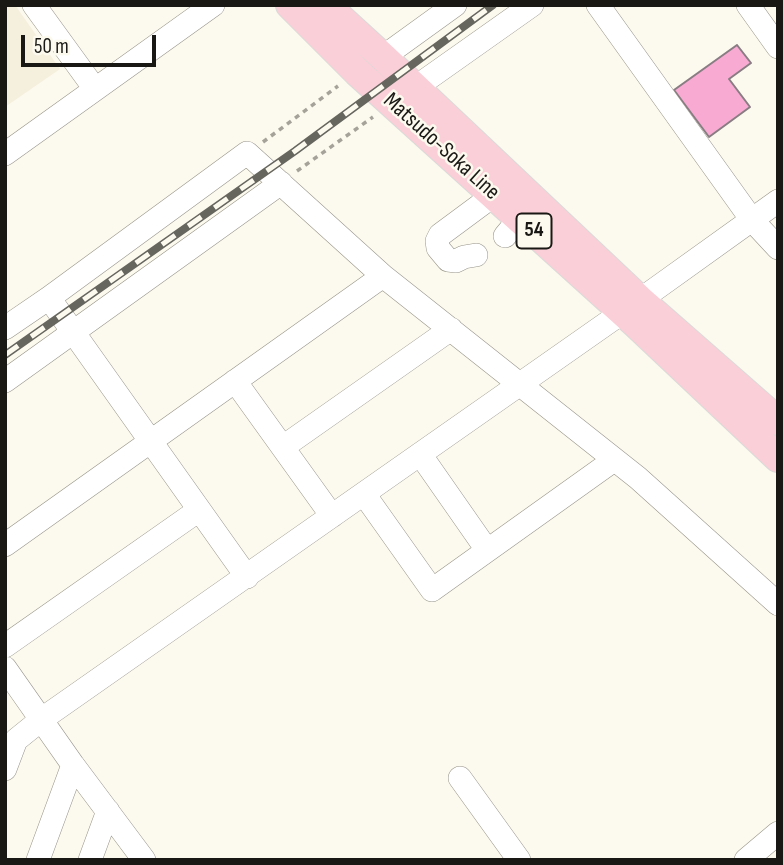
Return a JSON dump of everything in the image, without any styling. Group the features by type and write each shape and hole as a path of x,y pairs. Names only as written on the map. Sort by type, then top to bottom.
{"main road":[{"name":"Matsudo-Soka Line","path":"290,5 357,72 494,195 512,227 631,306 778,421"},
{"name":"Matsudo-Soka Line","path":"326,5 415,87 778,458"}],"street":[{"path":"34,5 95,89"},
{"path":"5,154 213,5"},
{"path":"383,57 455,5"},
{"path":"415,87 532,5"},
{"path":"598,5 752,220 778,248"},
{"path":"748,5 774,33"},
{"path":"5,328 247,153 451,329 638,478 778,604"},
{"path":"5,381 281,183"},
{"path":"477,255 456,261 448,260 438,248 437,241 440,234 494,195"},
{"path":"5,769 16,740 43,719 778,201"},
{"path":"5,545 235,381 398,281"},
{"path":"48,298 247,577"},
{"path":"284,447 451,329"},
{"path":"235,381 332,516"},
{"path":"420,454 487,550"},
{"path":"364,494 432,590 614,460"},
{"path":"5,646 199,510"},
{"path":"5,668 144,860"},
{"path":"38,860 73,765"},
{"path":"460,778 519,860"},
{"path":"90,860 107,811"},
{"path":"746,860 778,833"}],"path":[{"path":"247,153 343,81"},
{"path":"281,183 380,112"}],"shaded area":[{"path":"5,5 15,5 60,69 5,107"}],"building":[{"path":"737,45 751,63 729,79 750,107 709,137 674,90"}],"railway":[{"path":"5,355 295,151 493,5"}]}
